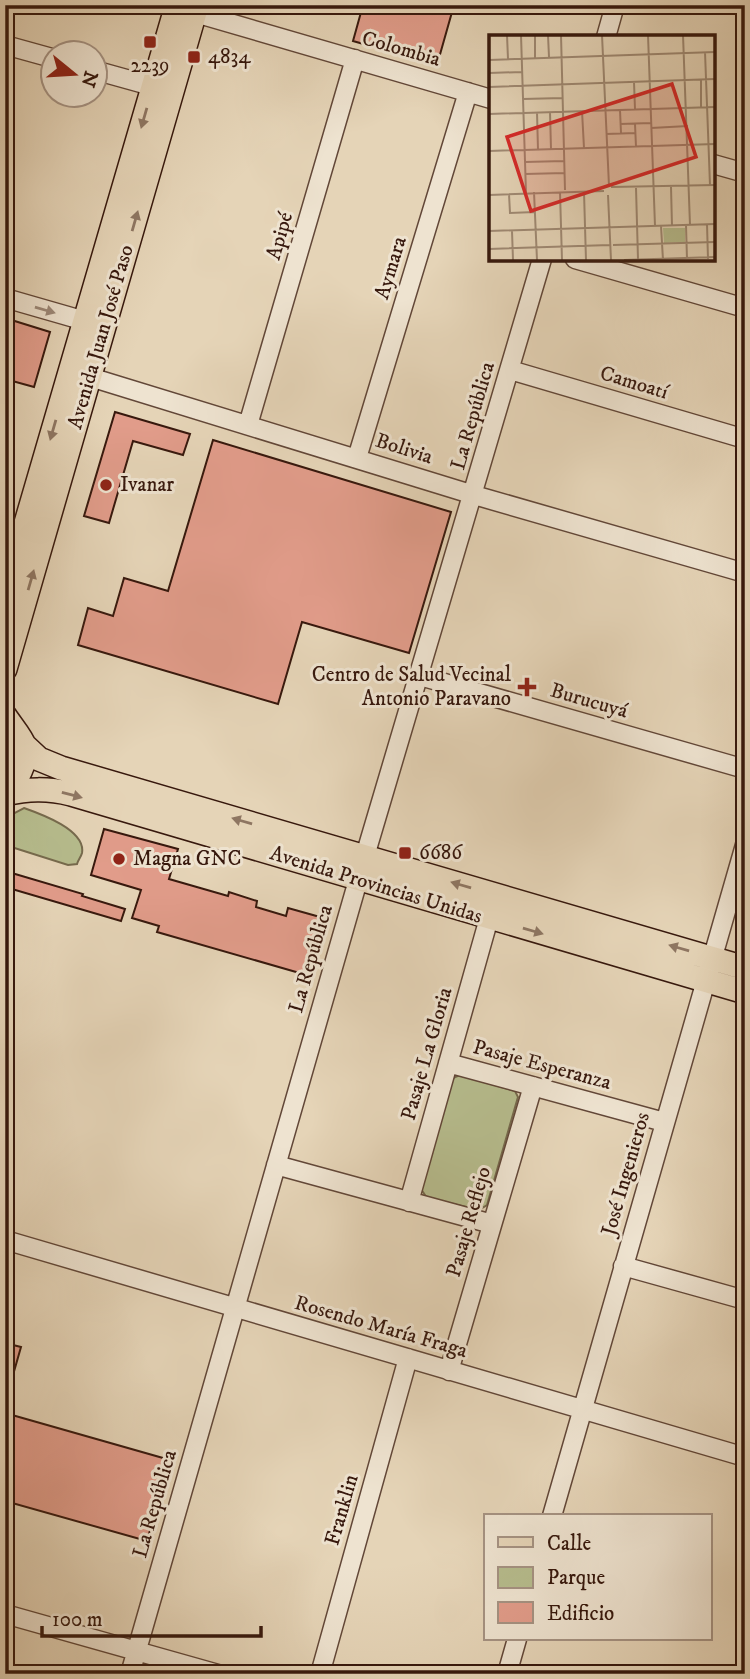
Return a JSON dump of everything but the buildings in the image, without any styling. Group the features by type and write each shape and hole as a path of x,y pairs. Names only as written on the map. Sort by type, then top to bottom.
{"main road":[{"name":"Avenida Juan José Paso","path":"5,595 12,545 93,328 187,8"},
{"name":"Avenida Juan José Paso","path":"5,670 90,377 93,328"},
{"name":"Avenida Provincias Unidas","path":"12,731 39,759 61,768 745,968"},
{"path":"5,793 20,774 24,760 12,731"},
{"name":"Avenida Provincias Unidas","path":"5,793 27,789 61,792 745,992"}],"street":[{"path":"607,35 615,5"},
{"name":"Colombia","path":"187,8 489,98"},
{"path":"5,45 38,54"},
{"name":"Apipé","path":"248,425 355,59"},
{"path":"108,74 163,89"},
{"name":"Aymara","path":"357,458 468,92"},
{"path":"715,164 745,173"},
{"name":"La República","path":"130,1674 358,879 541,261"},
{"path":"582,261 745,308"},
{"path":"5,298 93,328"},
{"name":"Camoatí","path":"510,370 745,439"},
{"name":"Bolivia","path":"90,377 474,495 745,573"},
{"name":"Burucuyá","path":"420,676 745,769"},
{"name":"José Ingenieros","path":"553,1514 745,845"},
{"name":"Pasaje La Gloria","path":"409,1202 489,918"},
{"name":"Pasaje Esperanza","path":"448,1063 664,1122"},
{"name":"Pasaje Reflejo","path":"449,1371 533,1086"},
{"path":"276,1166 492,1224"},
{"name":"Rosendo María Fraga","path":"5,1240 745,1457"},
{"path":"624,1266 745,1300"},
{"name":"Franklin","path":"320,1674 408,1358"},
{"path":"5,1614 218,1674"},
{"path":"507,1674 517,1640"}],"green space":[{"path":"24,808 61,824 77,837 82,853 77,864 68,865 5,845 5,818"},
{"path":"460,1075 515,1091 518,1097 487,1205 479,1210 427,1198 421,1189 453,1078"}],"place":[{"name":"2239","path":"150,42"},
{"name":"4834","path":"194,57"},
{"name":"Ivanar","path":"106,485"},
{"name":"Centro de Salud Vecinal Antonio Paravano","path":"527,687"},
{"name":"6686","path":"405,853"},
{"name":"Magna GNC","path":"119,859"}]}
